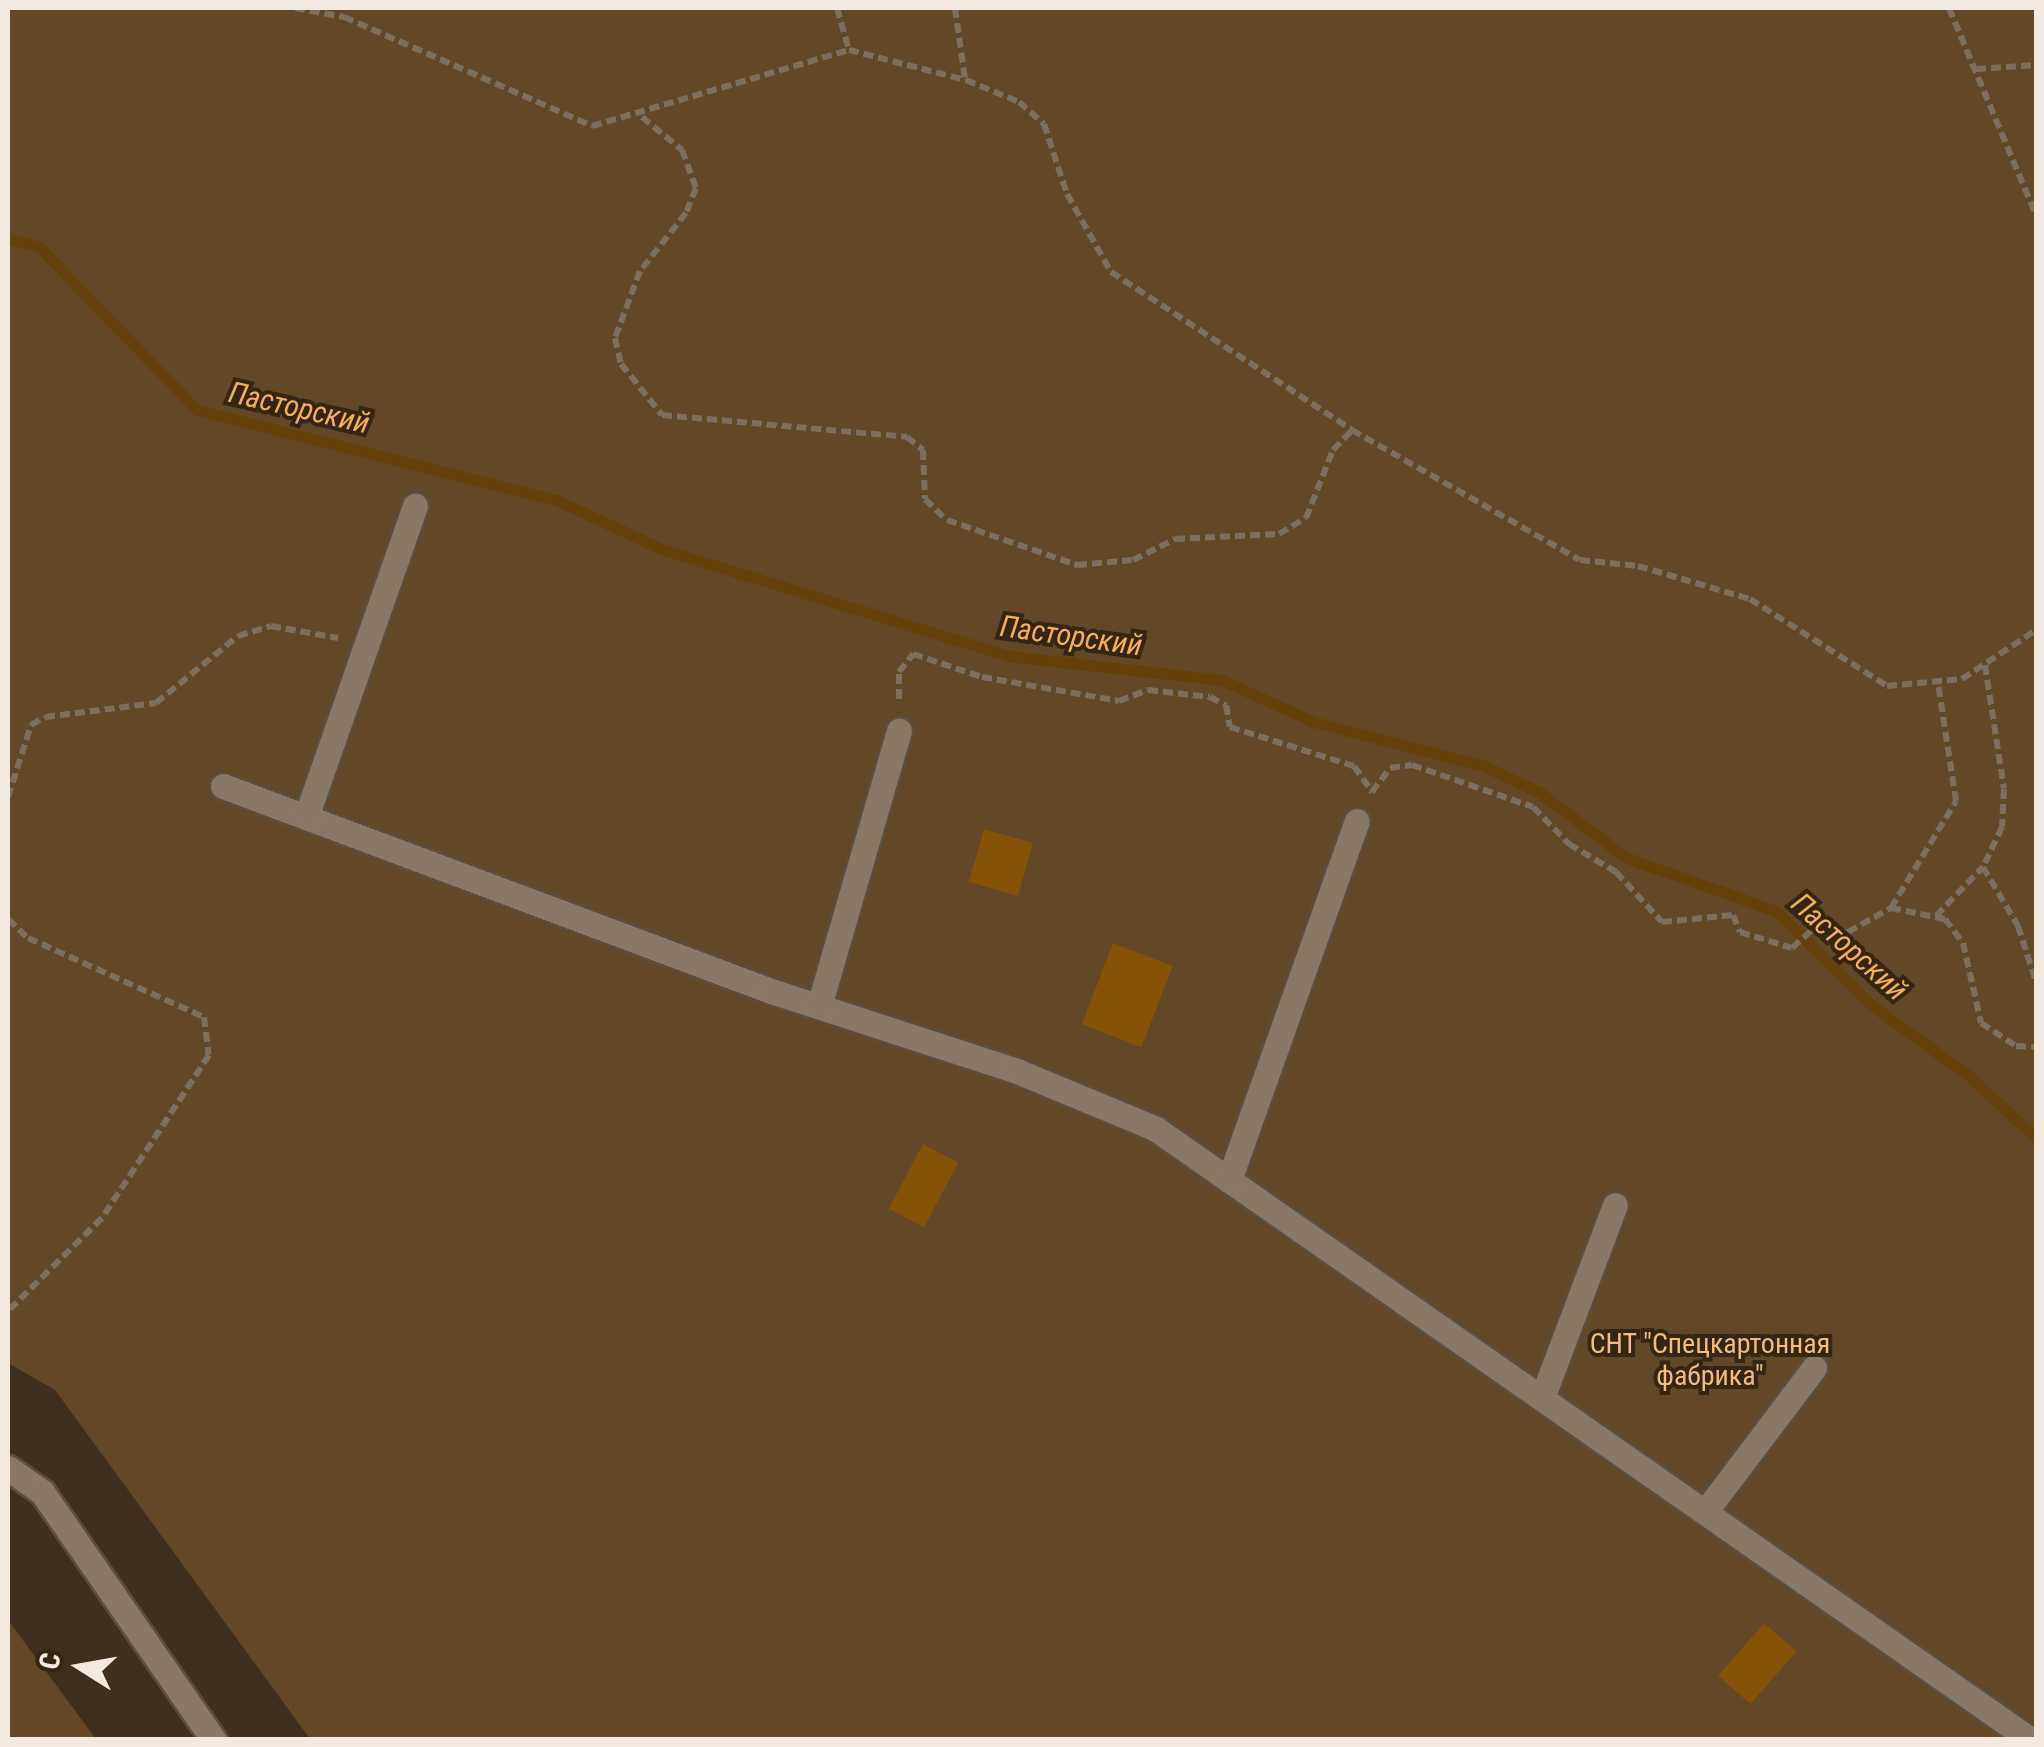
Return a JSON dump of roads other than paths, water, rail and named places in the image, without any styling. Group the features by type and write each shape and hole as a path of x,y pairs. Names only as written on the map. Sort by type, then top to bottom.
{"street":[{"path":"306,816 415,505"},
{"path":"818,1006 899,730"},
{"path":"224,786 818,1006 1017,1071 1156,1129 1542,1398 1708,1508 2031,1740"},
{"path":"1229,1180 1357,820"},
{"path":"1542,1398 1615,1205"},
{"path":"1708,1508 1814,1368"},
{"path":"8,1468 42,1492 214,1740"}],"waterway":[{"name":"Пасторский","path":"8,239 39,247 197,410 556,500 664,550 1008,656 1222,680 1314,722 1484,766 1539,792 1627,858 1776,911 1871,1005 1968,1075 2036,1138"}],"park label":[{"name":"СНТ \"Спецкартонная фабрика\"","path":"1710,1360"}]}
